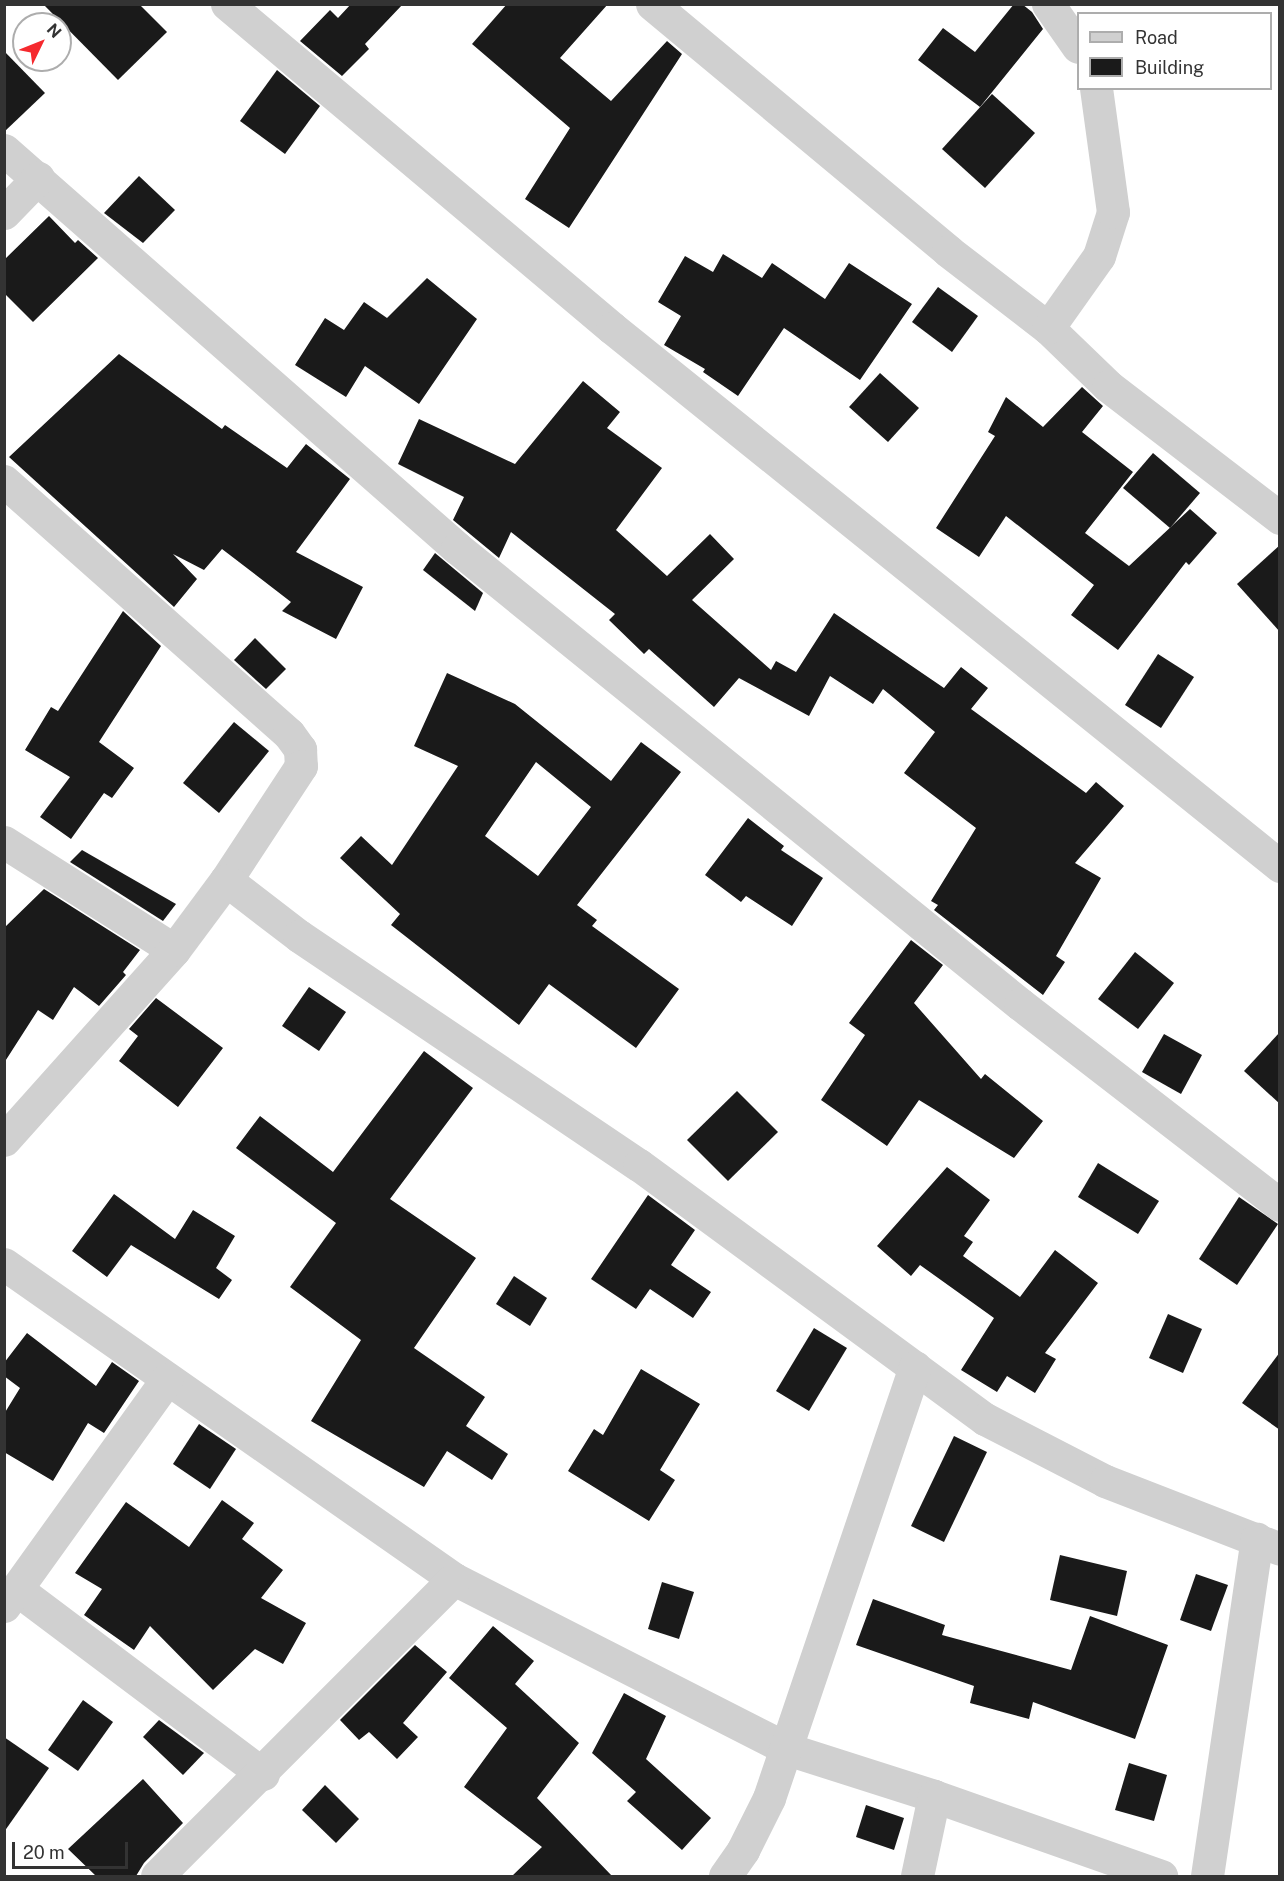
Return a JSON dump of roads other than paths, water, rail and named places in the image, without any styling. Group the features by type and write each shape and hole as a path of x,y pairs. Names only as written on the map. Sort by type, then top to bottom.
{"street":[{"path":"227,4 612,328 1280,866"},
{"path":"652,4 948,250 1048,328 1108,386 1280,518"},
{"path":"1048,4 1077,46"},
{"path":"1048,328 1099,256 1113,212 1096,90"},
{"path":"4,150 457,548 1020,1004 1280,1205"},
{"path":"4,213 38,178"},
{"path":"4,481 289,734 300,748 301,766 226,880 174,950 4,1140"},
{"path":"4,842 174,950"},
{"path":"226,880 299,936 639,1165 985,1419 1105,1481 1268,1544 1207,1876"},
{"path":"4,1264 454,1579 787,1749 934,1796 1161,1876"},
{"path":"725,1876 743,1850 769,1798 915,1367"},
{"path":"167,1378 12,1598 263,1774"},
{"path":"157,1876 263,1774 454,1579"},
{"path":"917,1876 934,1796"}]}
